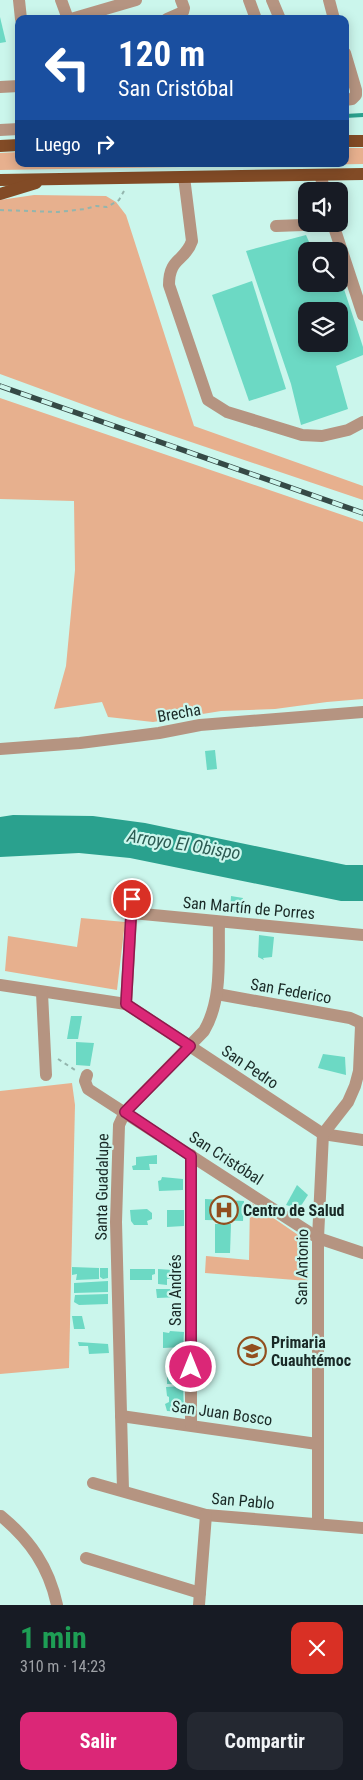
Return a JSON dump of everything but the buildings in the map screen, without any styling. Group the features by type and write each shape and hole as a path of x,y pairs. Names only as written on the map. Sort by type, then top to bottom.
{"main road":[{"path":"349,141 363,141"},
{"path":"0,146 15,145"},
{"path":"0,180 363,174"},
{"path":"0,194 47,179"}],"street":[{"path":"19,0 21,15"},
{"path":"60,0 68,15"},
{"path":"84,15 136,0"},
{"path":"176,15 183,12 184,8 181,0"},
{"path":"249,0 255,15"},
{"path":"272,0 278,15"},
{"path":"329,0 333,15"},
{"path":"349,66 356,90 356,95 349,99"},
{"path":"0,87 15,86"},
{"path":"0,130 15,129"},
{"path":"320,175 322,182"},
{"path":"184,177 192,241 187,250 172,265 169,285 208,400 227,412 302,435 322,436 348,430 363,422"},
{"path":"276,226 298,225"},
{"path":"335,232 363,316"},
{"name":"Brecha","path":"0,749 80,743 159,733 200,725 363,712"},
{"path":"0,985 42,993 126,1004 133,886"},
{"name":"San Martín de Porres","path":"132,913 363,935"},
{"name":"Santa Guadalupe","path":"123,1490 116,1222 119,1124 125,1112 190,1046 209,1022 217,994 220,922"},
{"path":"42,993 46,1075"},
{"name":"San Federico","path":"217,994 350,1018 359,1022 362,1031 359,1071 355,1086 348,1102 323,1134"},
{"name":"San Pedro","path":"126,1004 323,1134 363,1140"},
{"name":"San Cristóbal","path":"86,1075 85,1081 88,1089 318,1238 363,1253"},
{"name":"San Antonio","path":"318,1524 318,1238 323,1134"},
{"name":"San Andrés","path":"191,1156 191,1425"},
{"name":"San Juan Bosco","path":"122,1416 317,1444"},
{"name":"San Pablo","path":"93,1483 206,1515 363,1528"},
{"path":"86,1558 199,1599 206,1515"},
{"path":"1,1516 18,1530 36,1552 48,1574 56,1605"}],"path":[{"path":"0,210 58,212 96,206 107,207 119,200 131,178"},
{"path":"45,1047 61,1062 86,1075"}],"shaded area":[{"path":"349,148 363,148 363,164 349,164"},
{"path":"15,152 15,167 182,167 0,170 0,153"},
{"path":"34,195 106,196 116,202 126,215 194,426 363,486 363,500 120,418 0,374 0,200"},
{"path":"0,398 363,522 363,699 275,709 221,711 153,722 108,717 102,702 54,709 66,666 75,570 74,501 0,499"},
{"path":"81,918 125,922 117,990 5,971 8,936 77,947"},
{"path":"72,1083 75,1105 69,1368 0,1374 0,1091"},
{"path":"250,1202 307,1241 308,1281 205,1273 206,1256 249,1260"}],"water":[{"name":"Arroyo El Obispo","path":"13,815 93,816 145,823 346,865 363,865 363,901 341,901 130,858 79,853 0,857 0,817"}],"waterway":[{"path":"349,116 363,115"}],"railway":[{"path":"0,386 363,513"}],"place":[{"name":"Centro de Salud","path":"224,1210"},
{"name":"Primaria Cuauhtémoc","path":"252,1351"}],"route":[{"path":"132,899 126,1004 190,1046 125,1112 191,1156 191,1367"}]}
